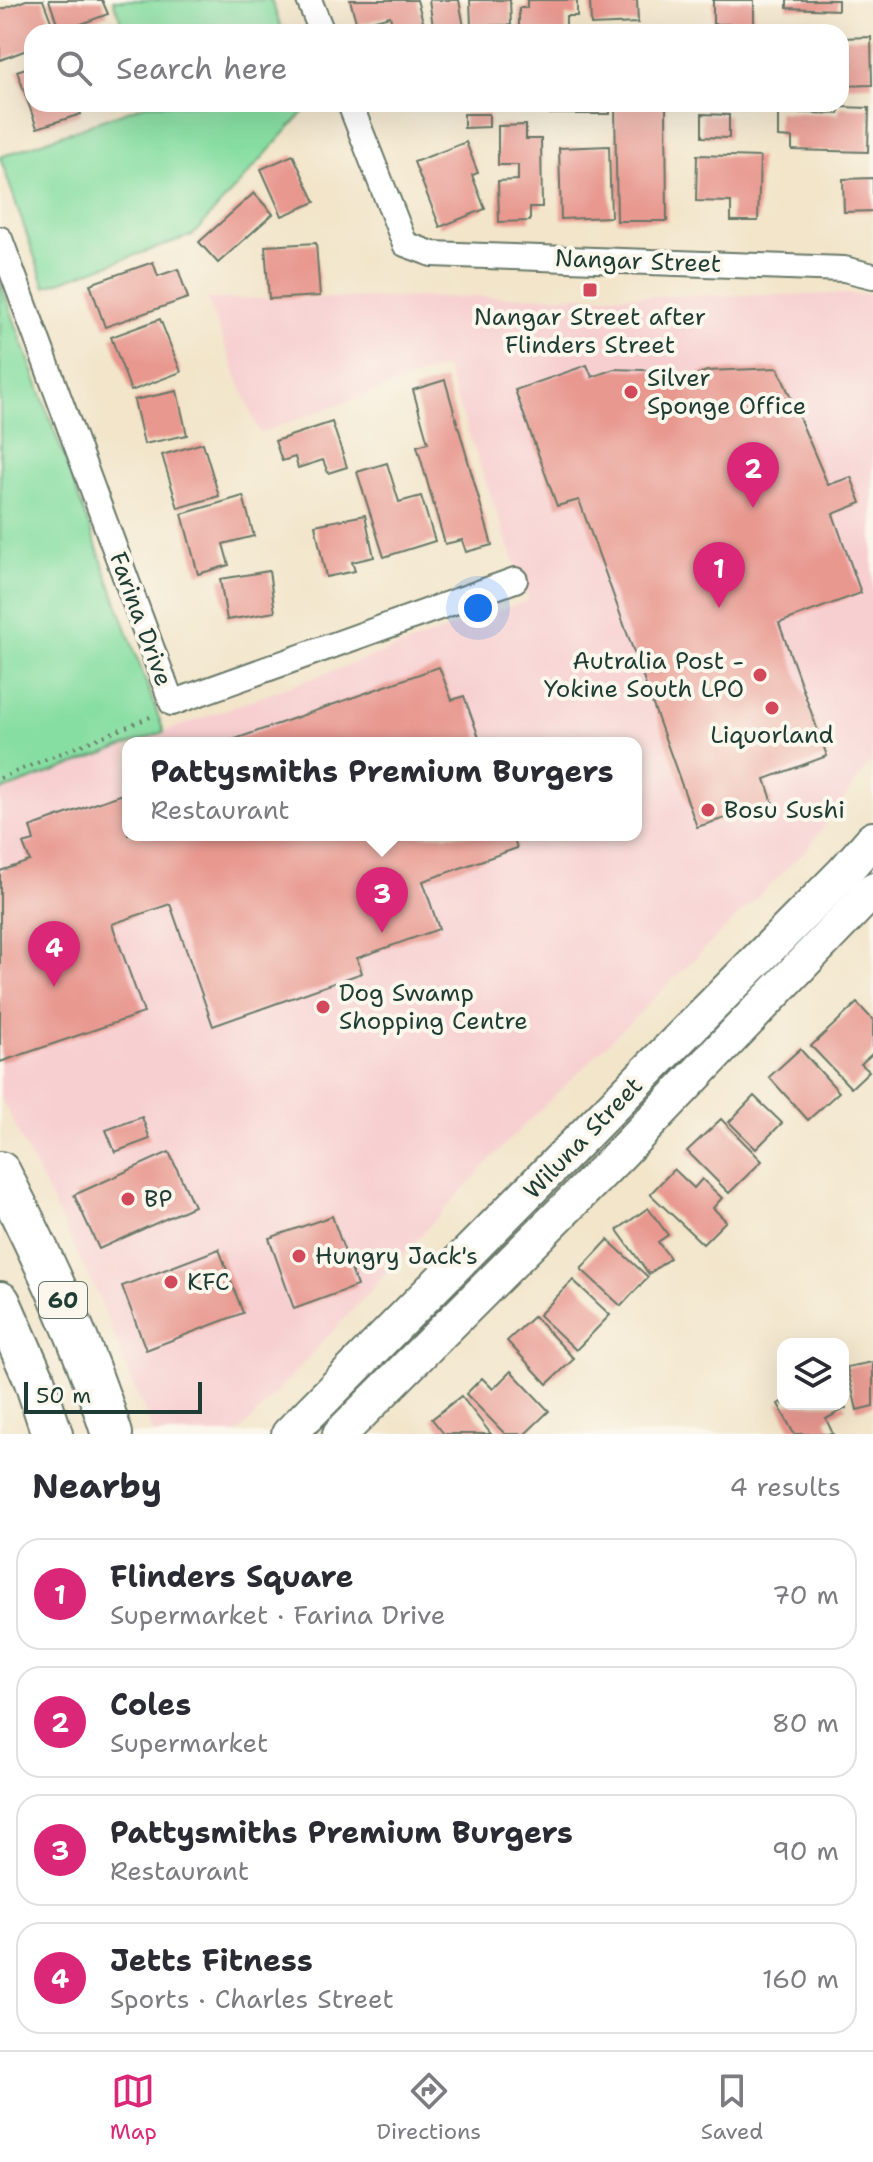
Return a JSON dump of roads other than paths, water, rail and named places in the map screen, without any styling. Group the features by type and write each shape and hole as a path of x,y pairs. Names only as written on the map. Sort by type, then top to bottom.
{"highway":[{"name":"60","path":"0,1172 56,1284 85,1353 112,1434"},
{"name":"60","path":"0,1302 52,1434"}],"main road":[{"name":"Wiluna Street","path":"289,1434 451,1273 873,839"},
{"name":"Wiluna Street","path":"340,1434 477,1298 873,890"},
{"path":"451,1273 477,1298"}],"street":[{"path":"309,0 319,24"},
{"name":"Nangar Street","path":"353,112 405,244 432,254 844,269 873,276"},
{"name":"Farina Drive","path":"0,239 172,703 515,580"},
{"name":"Nangar Street","path":"844,269 873,264"}],"place":[{"name":"Nangar Street after Flinders Street","path":"590,290"},
{"name":"Silver Sponge Office","path":"631,392"},
{"name":"Coles","path":"753,508"},
{"name":"Flinders Square","path":"719,608"},
{"name":"Autralia Post - Yokine South LPO","path":"760,675"},
{"name":"Liquorland","path":"772,708"},
{"name":"Bosu Sushi","path":"708,810"},
{"name":"Pattysmiths Premium Burgers","path":"382,933"},
{"name":"Jetts Fitness","path":"54,987"},
{"name":"Dog Swamp Shopping Centre","path":"323,1007"},
{"name":"BP","path":"128,1199"},
{"name":"Hungry Jack's","path":"299,1256"},
{"name":"KFC","path":"171,1282"}]}
